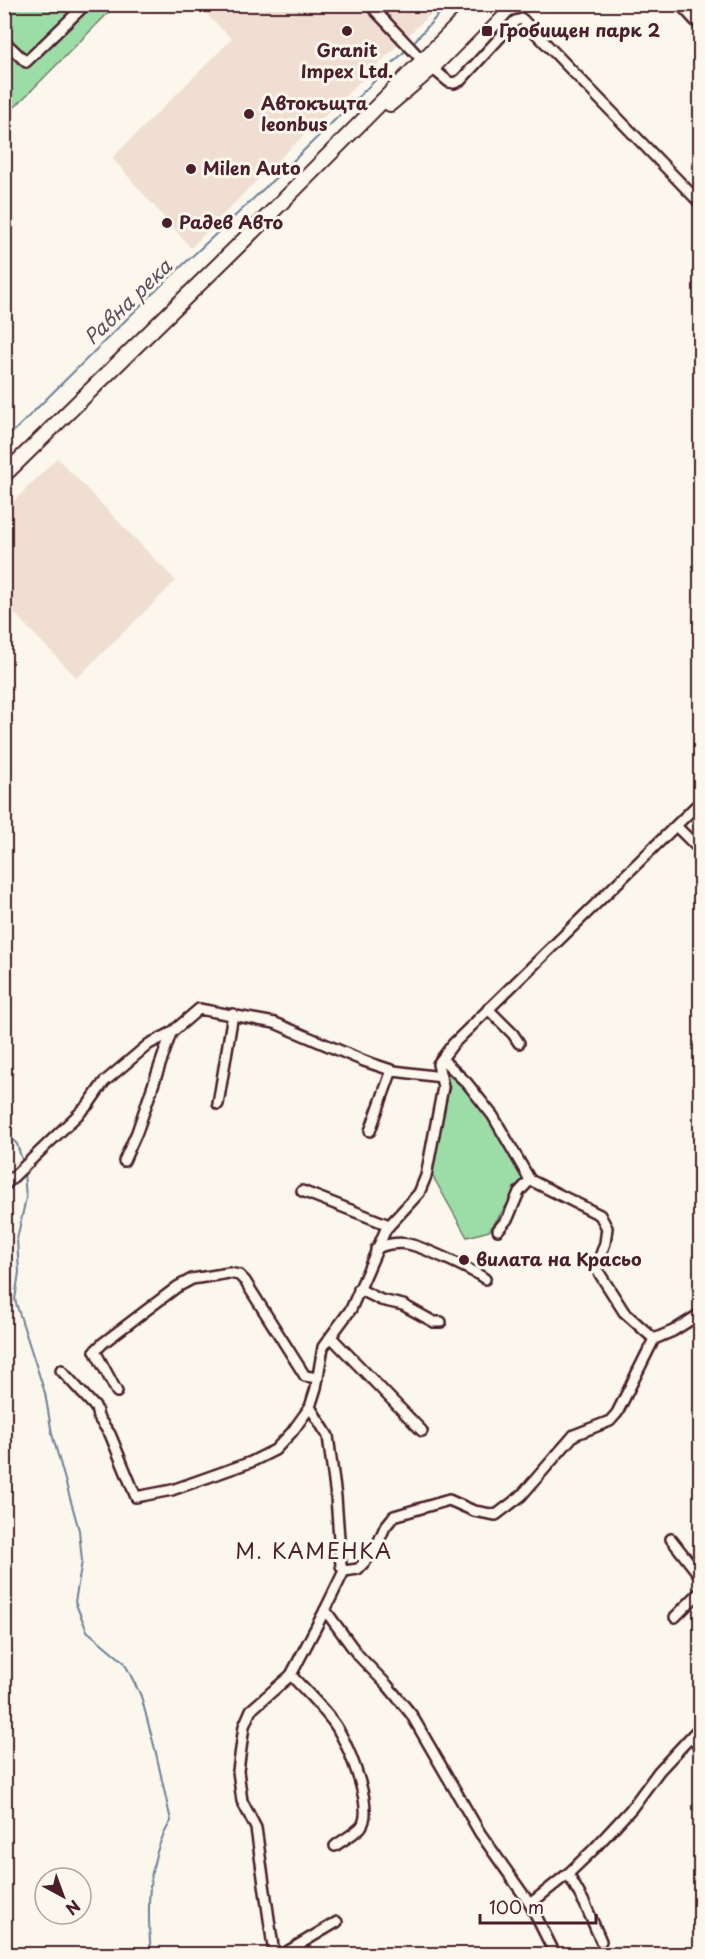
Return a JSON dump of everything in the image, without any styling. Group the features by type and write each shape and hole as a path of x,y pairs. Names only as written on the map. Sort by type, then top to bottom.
{"main road":[{"path":"4,475 329,156 479,4"},
{"path":"423,60 495,4"}],"street":[{"path":"4,41 26,62 86,4"},
{"path":"369,4 423,60 449,82 454,83 462,80 515,21 522,19 700,203"},
{"path":"680,4 700,26"},
{"path":"61,1370 96,1408 98,1417 110,1434 136,1497 172,1490 251,1462 274,1450 292,1432 310,1407 323,1347 351,1309 376,1249 389,1225 419,1193 426,1176 443,1087 438,1064 453,1044 488,1009 700,802"},
{"path":"676,826 700,850"},
{"path":"4,1186 88,1105 104,1082 149,1044 171,1033 200,1009 275,1023 364,1061 392,1070 441,1077"},
{"path":"488,1009 519,1043"},
{"path":"218,1104 233,1014"},
{"path":"124,1161 137,1132 171,1033"},
{"path":"442,1059 467,1083 493,1116 530,1180 600,1215 607,1228 605,1244 596,1268 624,1312 654,1339"},
{"path":"370,1131 392,1070"},
{"path":"498,1230 508,1218 519,1192 530,1180"},
{"path":"302,1191 389,1225"},
{"path":"376,1249 409,1244 463,1266 486,1279"},
{"path":"117,1392 95,1351 177,1287 192,1279 229,1273 239,1275 245,1281 305,1376 318,1378"},
{"path":"359,1289 381,1300 403,1305 434,1322 441,1322"},
{"path":"344,1571 358,1569 374,1552 385,1527 394,1516 449,1500 474,1511 496,1515 510,1506 574,1435 610,1421 617,1413 654,1339 673,1331 700,1314"},
{"path":"331,1337 368,1372 422,1431"},
{"path":"310,1407 328,1436 336,1497 341,1566 344,1571"},
{"path":"671,1539 700,1576"},
{"path":"274,1954 256,1828 242,1801 238,1771 244,1726 251,1710 291,1675 344,1571"},
{"path":"675,1617 700,1592"},
{"path":"326,1610 358,1655 411,1714 480,1833 530,1904 555,1954"},
{"path":"291,1675 338,1729 356,1772 366,1805 361,1826 335,1846"},
{"path":"530,1904 568,1874 631,1809 658,1771 700,1727"},
{"path":"691,1738 700,1747"},
{"path":"568,1874 602,1941"},
{"path":"283,1954 337,1922"}],"shaded area":[{"path":"197,5 440,5 249,188 191,248 112,158 232,39"},
{"path":"57,458 176,581 77,678 5,604 5,510"}],"green space":[{"path":"5,5 116,5 5,117"},
{"path":"446,1073 471,1096 481,1109 524,1180 489,1231 467,1237 431,1173 441,1114 450,1088"}],"waterway":[{"name":"Равна река","path":"411,45 448,4"},
{"name":"Равна река","path":"4,441 150,296 289,165 407,49"},
{"path":"4,1132 17,1144 23,1163"},
{"path":"24,1172 26,1198 17,1239 19,1272 15,1300 45,1393 52,1434 79,1530 82,1561 75,1602 87,1631 124,1662 141,1696 171,1821 157,1852 150,1886 151,1954"}],"place":[{"name":"Granit Impex Ltd.","path":"347,31"},
{"name":"Гробищен парк 2","path":"487,31"},
{"name":"Автокъщта leonbus","path":"249,114"},
{"name":"Milen Auto","path":"191,169"},
{"name":"Радев Авто","path":"167,223"},
{"name":"вилата на Красьо","path":"464,1260"}],"district":[{"name":"М. КАМЕНКА","path":"314,1552"}]}
